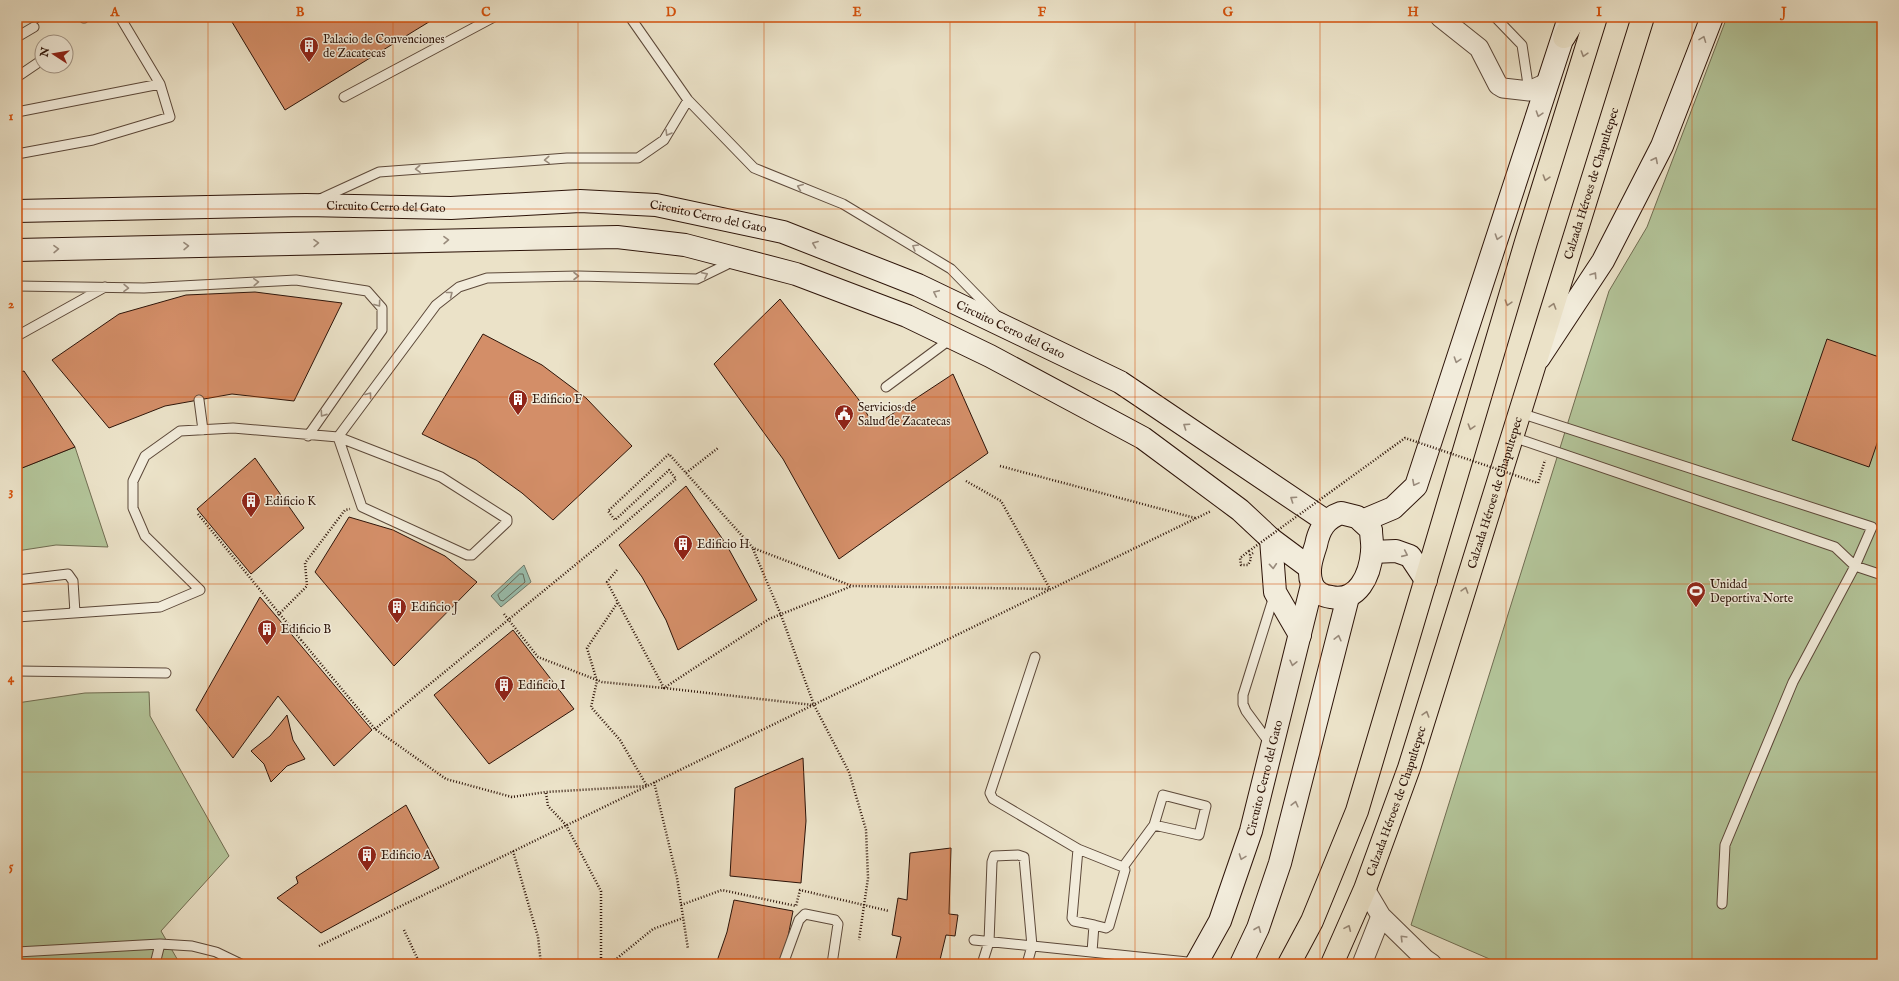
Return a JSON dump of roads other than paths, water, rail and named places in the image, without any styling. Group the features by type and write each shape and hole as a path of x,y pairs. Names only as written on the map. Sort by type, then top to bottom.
{"main road":[{"path":"1567,27 1576,17"},
{"path":"1289,964 1312,921 1357,811 1524,250 1596,17"},
{"name":"Calzada Héroes de Chapultepec","path":"1332,964 1365,889 1409,768 1643,17"}],"street":[{"path":"1440,17 1479,48 1498,86 1529,91 1549,82"},
{"path":"1534,366 1603,261 1662,146 1712,17"},
{"path":"1362,521 1393,508 1416,486 1567,27"},
{"name":"Circuito Cerro del Gato","path":"17,210 306,205 451,208 580,201 656,205 783,232 918,285 1120,382 1326,522"},
{"path":"17,250 617,237 685,245 796,274 907,316 990,356 1143,438 1229,502 1311,576 1322,595 1339,599 1356,593 1362,584 1372,552 1371,530 1362,521 1350,514 1341,513 1332,516 1326,522 1317,540 1311,576"},
{"path":"1271,539 1275,592 1300,635"},
{"path":"1372,552 1396,551 1410,556 1426,580"},
{"name":"Circuito Cerro del Gato","path":"1196,963 1220,921 1249,839 1273,748 1300,635 1311,576"},
{"path":"1241,964 1258,928 1280,863 1348,596"},
{"path":"1365,889 1381,916 1427,962"},
{"path":"1362,964 1381,916"},
{"path":"1332,964 1337,964"}],"lane":[{"path":"17,154 93,140 170,117 160,84 120,17"},
{"path":"344,97 494,17"},
{"path":"630,17 688,100 754,168 843,204 951,269 1007,327"},
{"path":"1495,17 1522,45 1529,91"},
{"path":"17,37 34,21"},
{"path":"17,77 34,65"},
{"path":"17,112 160,84"},
{"path":"306,205 379,172 567,158 638,158 664,140 688,100"},
{"path":"338,437 436,305 459,287 487,278 578,276 697,279 738,259"},
{"path":"17,286 144,288 296,280 367,291 382,308 382,330 308,436"},
{"path":"17,336 106,287"},
{"path":"886,387 952,338"},
{"path":"199,400 203,430"},
{"path":"1520,413 1872,527 1855,566 1793,682 1725,844 1722,904"},
{"path":"17,617 160,607 200,590 145,536 133,508 133,481 144,456 180,431 233,428 308,436 338,437 440,477 507,519 507,522 472,555 467,555 362,507 338,437"},
{"path":"1513,437 1835,547 1855,566 1882,576"},
{"path":"17,580 68,574 73,581 75,613"},
{"path":"1273,748 1246,711 1243,704 1243,695 1275,592"},
{"path":"1035,657 990,793 993,799 1078,849 1123,867"},
{"path":"17,671 166,674"},
{"path":"1123,867 1154,826 1163,795 1206,806 1199,835 1154,826"},
{"path":"1078,849 1072,918 1074,921 1106,928 1109,926 1125,870 1123,867"},
{"path":"982,964 989,942 992,862 994,856 1018,855 1024,858 1032,946 1027,964"},
{"path":"784,964 799,920 805,914 835,920 838,924 832,964"},
{"path":"1092,952 1094,925"},
{"path":"974,940 1196,963"},
{"path":"17,952 160,944 192,946 216,952 241,964"},
{"path":"155,964 160,944"}],"water":[{"path":"524,565 531,582 501,607 491,596"}],"place":[{"name":"Palacio de Convenciones de Zacatecas","path":"309,63"},
{"name":"Edificio F","path":"518,416"},
{"name":"Servicios de Salud de Zacatecas","path":"844,431"},
{"name":"Edificio K","path":"251,518"},
{"name":"Edificio H","path":"683,561"},
{"name":"Unidad Deportiva Norte","path":"1696,608"},
{"name":"Edificio J","path":"397,624"},
{"name":"Edificio B","path":"267,646"},
{"name":"Edificio I","path":"504,702"},
{"name":"Edificio A","path":"367,872"}]}
